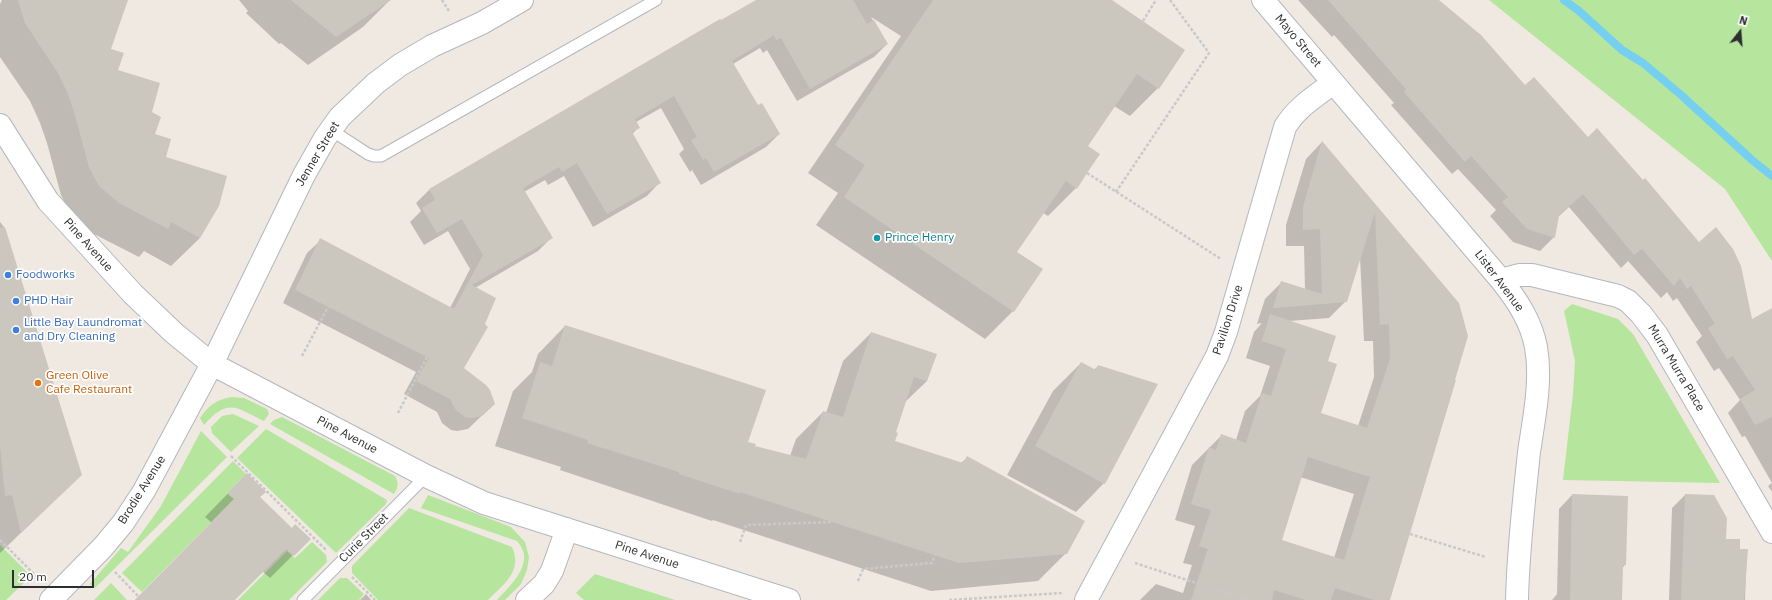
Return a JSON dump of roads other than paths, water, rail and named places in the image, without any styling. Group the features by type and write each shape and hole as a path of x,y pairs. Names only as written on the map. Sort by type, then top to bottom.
{"street":[{"name":"Jenner Street","path":"212,364 304,175 331,130 358,100 400,66 432,46 482,23 522,0"},
{"name":"Mayo Street","path":"1263,0 1333,83"},
{"name":"Lister Avenue","path":"1333,83 1502,280 1530,325 1536,349 1538,373 1522,513 1517,600"},
{"name":"Pavilion Drive","path":"1077,596 1217,356 1226,332 1286,127 1297,111 1333,83"},
{"name":"Pine Avenue","path":"0,125 48,201 134,294 174,333 212,364 426,476 484,503 789,600"},
{"name":"Murra Murra Place","path":"1502,280 1520,274 1532,275 1606,292 1621,297 1633,305 1657,335 1772,532"},
{"name":"Brodie Avenue","path":"51,600 103,547 130,513 147,485 212,364"},
{"path":"527,600 544,584 552,571 566,529"}],"lane":[{"path":"331,130 368,154 381,156 656,0"},
{"name":"Curie Street","path":"303,600 426,476"}],"waterway":[{"path":"1564,0 1579,11 1622,50 1643,63 1680,94 1752,160 1772,176"}],"place":[{"name":"Prince Henry","path":"877,238"},
{"name":"Foodworks","path":"8,275"},
{"name":"PHD Hair","path":"16,301"},
{"name":"Little Bay Laundromat and Dry Cleaning","path":"16,330"},
{"name":"Green Olive Cafe Restaurant","path":"38,383"}]}
